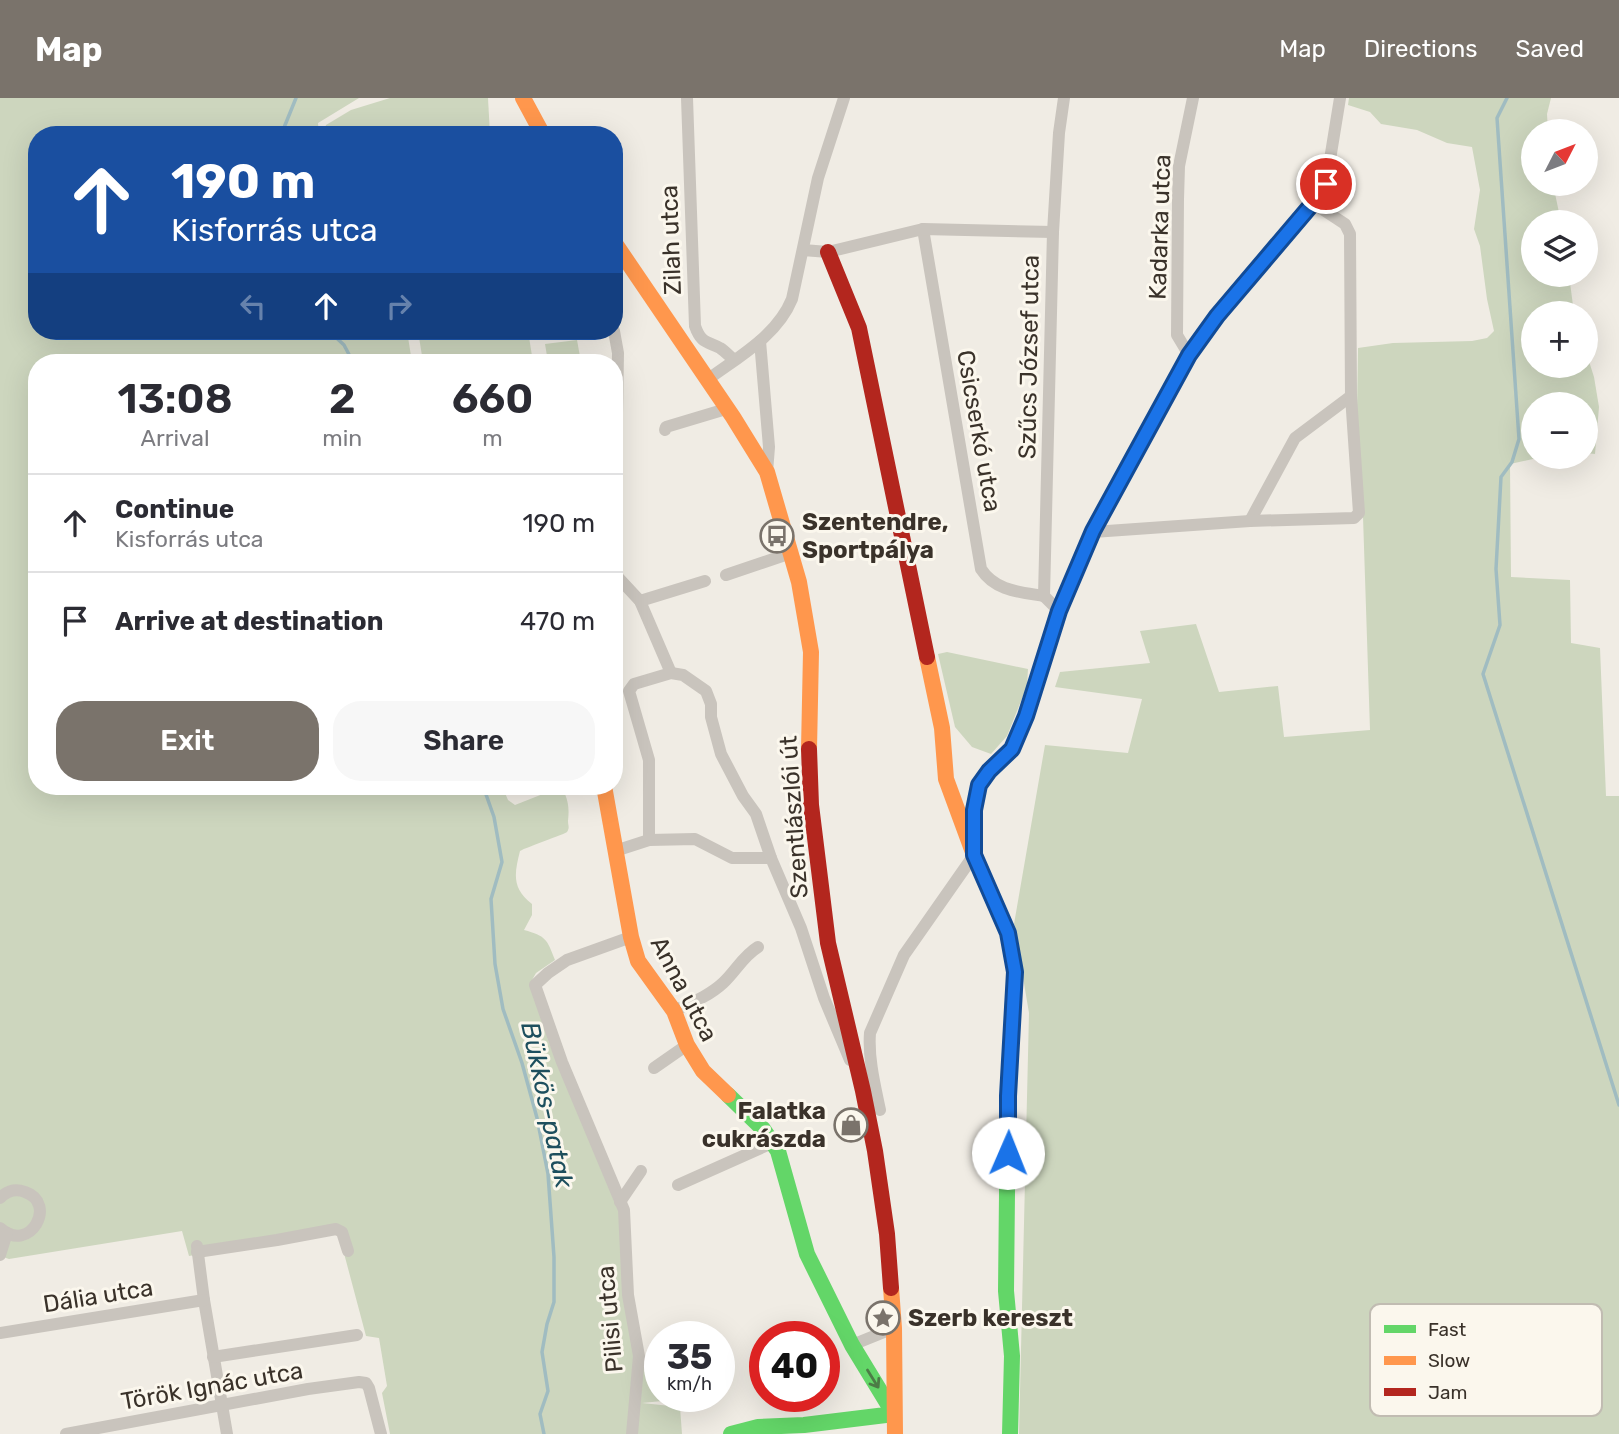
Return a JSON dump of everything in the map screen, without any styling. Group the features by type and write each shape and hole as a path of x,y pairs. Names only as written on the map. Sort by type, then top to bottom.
{"street":[{"path":"523,98 537,126"},
{"name":"Zilah utca","path":"687,98 695,326 698,336 722,349 734,360"},
{"path":"707,380 760,341 787,313 818,178 844,98"},
{"name":"Szűcs József utca","path":"1044,596 1053,232 1059,133 1064,98"},
{"name":"Kadarka utca","path":"1189,355 1177,335 1178,199 1179,166 1193,98"},
{"path":"869,1090 870,1033 904,955 974,855 974,810 979,785 1012,749 1026,716 1059,611 1093,531 1189,355 1217,316 1326,184 1340,98"},
{"path":"1093,531 1250,521 1354,518 1359,513 1350,396 1350,234 1345,224 1313,203"},
{"path":"803,250 828,252 923,229 1053,232"},
{"name":"Csicserkó utca","path":"923,229 981,569 993,583 1006,590 1044,596"},
{"path":"828,252 859,328 942,728 946,779 974,855 1008,933 1015,972 1008,1096 1006,1292 1012,1356 1010,1434"},
{"name":"Szentlászlói út","path":"623,255 766,472 799,582 811,652 811,805 828,943 869,1090 887,1234 898,1428"},
{"path":"760,341 769,447 766,472"},
{"path":"1250,521 1295,438 1350,396"},
{"path":"665,430 666,427 726,409"},
{"path":"726,575 791,553"},
{"path":"640,601 705,581"},
{"path":"623,583 640,601 671,673"},
{"path":"1044,596 1059,611"},
{"path":"649,840 649,760 629,691 634,684 671,673 683,675 706,691 721,754 743,796 756,814 771,858 801,928 824,998 880,1111"},
{"name":"Anna utca","path":"606,795 631,937 638,961 674,1011 687,1045 703,1071 763,1129 778,1151 807,1254 852,1345 898,1428"},
{"path":"615,851 649,840 695,839 732,858 771,858"},
{"name":"Pilisi utca","path":"631,937 567,960 535,985 562,1062 624,1210 628,1295 639,1356 632,1434"},
{"path":"674,1011 712,992 748,953 758,947"},
{"path":"654,1068 687,1045"},
{"path":"678,1185 772,1143"},
{"path":"620,1202 641,1171"},
{"path":"0,1198 9,1191 23,1191 35,1198 40,1209 39,1219 32,1230 21,1235 4,1231 0,1255"},
{"path":"227,1434 197,1249 266,1242 336,1229 342,1232 348,1251"},
{"name":"Dália utca","path":"0,1333 204,1300"},
{"path":"852,1345 894,1328"},
{"path":"214,1357 357,1335"},
{"name":"Török Ignác utca","path":"66,1434 359,1382 366,1383 369,1388 381,1434"},
{"path":"731,1434 758,1427 804,1425 898,1428"}],"green space":[{"path":"0,98 359,98 318,123 318,126 28,126 28,340 408,340 411,354 28,354 28,795 506,795 515,805 540,795 565,795 569,811 567,832 520,851 517,867 518,887 532,904 532,915 524,930 545,939 555,960 536,973 532,980 538,981 548,1040 575,1105 617,1188 625,1269 644,1368 644,1412 680,1412 682,1434 390,1434 382,1393 387,1386 379,1338 366,1336 337,1227 336,1230 189,1256 182,1231 9,1259 0,1256"},
{"path":"390,98 488,98 490,126 326,126 351,110"},
{"path":"1349,98 1551,98 1547,119 1521,119 1521,196 1556,196 1558,210 1521,210 1521,287 1571,287 1572,301 1521,301 1521,378 1594,378 1596,392 1521,392 1521,462 1510,464 1511,577 1570,580 1571,643 1600,648 1606,796 1619,796 1619,1434 1019,1434 1029,1013 1014,924 1045,745 1128,753 1142,699 1055,687 1060,672 1150,663 1140,631 1196,624 1219,692 1278,686 1284,737 1370,730 1357,410 1358,348 1393,343 1472,341 1487,338 1494,331 1480,246 1474,229 1480,190 1472,147 1447,143 1417,130 1381,124 1370,112 1348,105"},
{"path":"419,340 529,340 532,354 422,354"},
{"path":"577,340 580,354 547,354 545,344"},
{"path":"947,652 1028,669 1027,686 1007,736 991,754 972,747 955,727 938,654"}],"waterway":[{"name":"Bükkös-patak","path":"285,126 296,98"},
{"path":"1507,98 1497,118 1519,439 1512,462 1501,477 1496,569 1500,625 1483,674 1619,1105"},
{"name":"Bükkös-patak","path":"339,340 349,354"},
{"name":"Bükkös-patak","path":"486,795 494,817 502,862 491,899 495,964 503,1009 522,1063 548,1174 554,1257 554,1302 542,1352 548,1391 540,1414 544,1434"}],"traffic: fast":[{"path":"1010,1434 1012,1356 1006,1291 1008,1096 1013,1001"},
{"path":"728,1095 763,1129 778,1151 807,1254 852,1345 894,1414 804,1425 758,1427 731,1434"}],"traffic: slow":[{"path":"523,98 538,126"},
{"path":"623,255 733,417 767,472 799,582 811,652 809,749"},
{"path":"927,657 942,728 946,779 974,855 1008,933 1015,972 1013,1001"},
{"path":"606,795 631,937 638,961 674,1011 687,1045 703,1071 728,1095"},
{"path":"891,1288 895,1434"}],"traffic: jam":[{"path":"828,252 859,328 927,657"},
{"path":"809,749 811,805 828,943 875,1151 887,1234 891,1288"}],"place":[{"name":"Szentendre, Sportpálya","path":"777,536"},
{"name":"Falatka cukrászda","path":"851,1125"},
{"name":"Szerb kereszt","path":"883,1318"}],"route":[{"path":"1008,1153 1008,1096 1015,972 1008,933 974,855 974,810 979,785 1012,749 1026,716 1059,611 1093,531 1189,355 1217,316 1326,184"}]}
